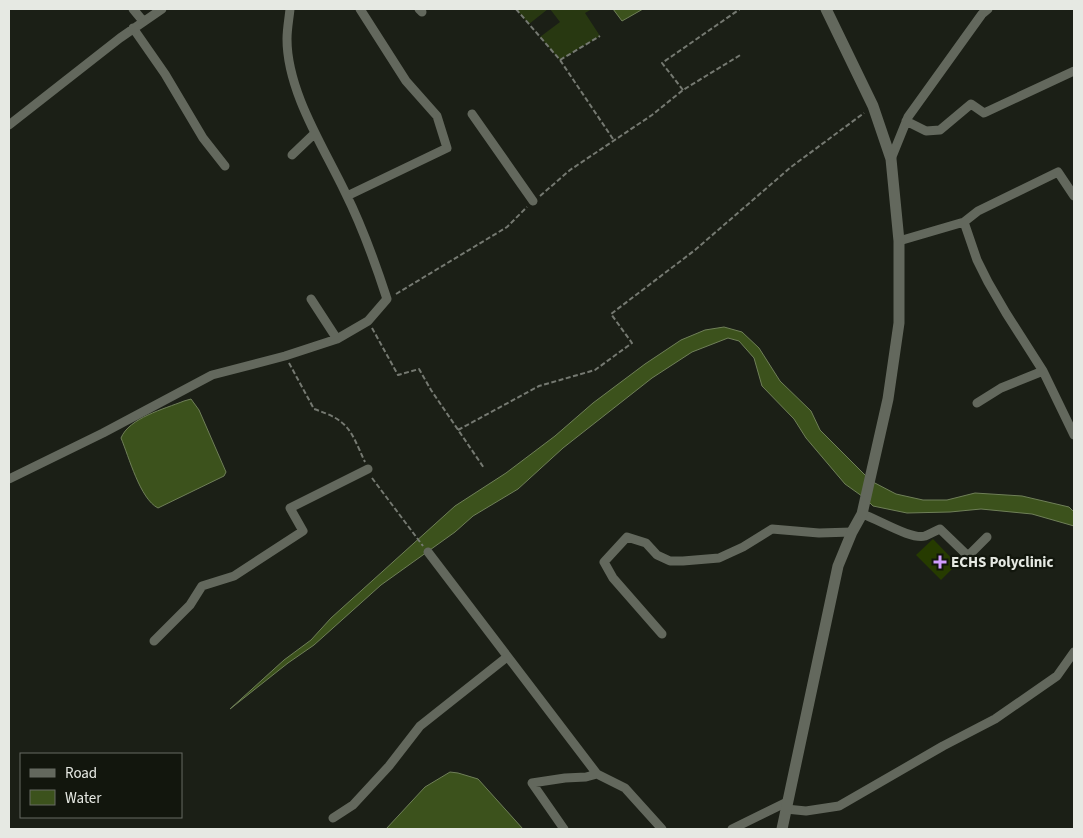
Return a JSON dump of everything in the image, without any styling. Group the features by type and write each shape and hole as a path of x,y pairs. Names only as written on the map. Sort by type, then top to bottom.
{"street":[{"path":"133,9 144,21"},
{"path":"9,125 133,28 162,9"},
{"path":"9,479 103,433 212,375 285,356 337,339 368,321 387,299 347,196 315,133 292,76 287,39 290,9"},
{"path":"347,196 448,148 437,116 406,81 360,9"},
{"path":"782,829 838,566 852,532 862,514 871,481 888,400 899,323 899,241 891,159 873,106 826,9"},
{"path":"891,159 906,121 982,14 988,9"},
{"path":"133,28 165,74 204,138 225,166"},
{"path":"906,121 926,131 940,130 970,104 984,113 1074,71"},
{"path":"472,114 533,201"},
{"path":"292,154 315,133"},
{"path":"899,241 964,222 978,211 1058,172 1074,196"},
{"path":"964,222 977,260 988,282 1043,371 1074,435"},
{"path":"311,299 337,339"},
{"path":"977,403 1001,388 1043,371"},
{"path":"154,640 190,605 202,586 234,576 303,531 290,508 368,469"},
{"path":"862,514 888,524 910,536 924,536 940,528 968,556 987,537"},
{"path":"662,634 613,578 604,562 627,537 646,543 657,556 670,561 683,561 719,558 743,547 772,529 819,533 852,532"},
{"path":"428,552 597,774 625,788 662,829"},
{"path":"732,829 786,806 806,811 839,806 995,719 1057,676 1074,652"},
{"path":"333,818 353,805 389,766 420,726 507,657"},
{"path":"564,829 532,783 597,774"}],"path":[{"path":"516,9 560,60 614,140"},
{"path":"682,90 662,63 740,9"},
{"path":"560,60 600,36"},
{"path":"387,299 507,228 533,201 570,170 652,116 682,90 742,54"},
{"path":"458,430 539,386 595,370 632,343 612,314 695,250 791,167 873,106"},
{"path":"368,321 398,376 419,369 430,390 484,468"},
{"path":"285,356 314,409"}],"shaded area":[{"path":"516,9 548,9 529,24"},
{"path":"550,9 592,9 585,13 600,36 560,60 540,37 560,22"}],"water":[{"path":"613,9 643,9 622,21"},
{"path":"724,327 742,332 759,348 780,381 811,411 820,430 871,481 896,494 923,500 947,500 975,493 1022,496 1069,507 1074,512 1074,526 1032,514 981,509 907,513 873,506 845,484 806,438 794,419 762,386 754,358 739,341 728,338 692,352 652,378 563,448 518,489 473,516 455,532 381,585 314,645 230,709 284,660 311,640 331,618 455,506 506,473 555,436 593,403 681,340 705,330"},
{"path":"191,399 199,410 226,472 224,476 158,508 140,487 121,438 131,425 139,420 157,411"},
{"path":"450,772 478,779 523,829 386,829 425,787"}],"building":[{"path":"933,539 957,564 941,580 916,555"}],"place":[{"name":"ECHS Polyclinic","path":"940,562"}]}
